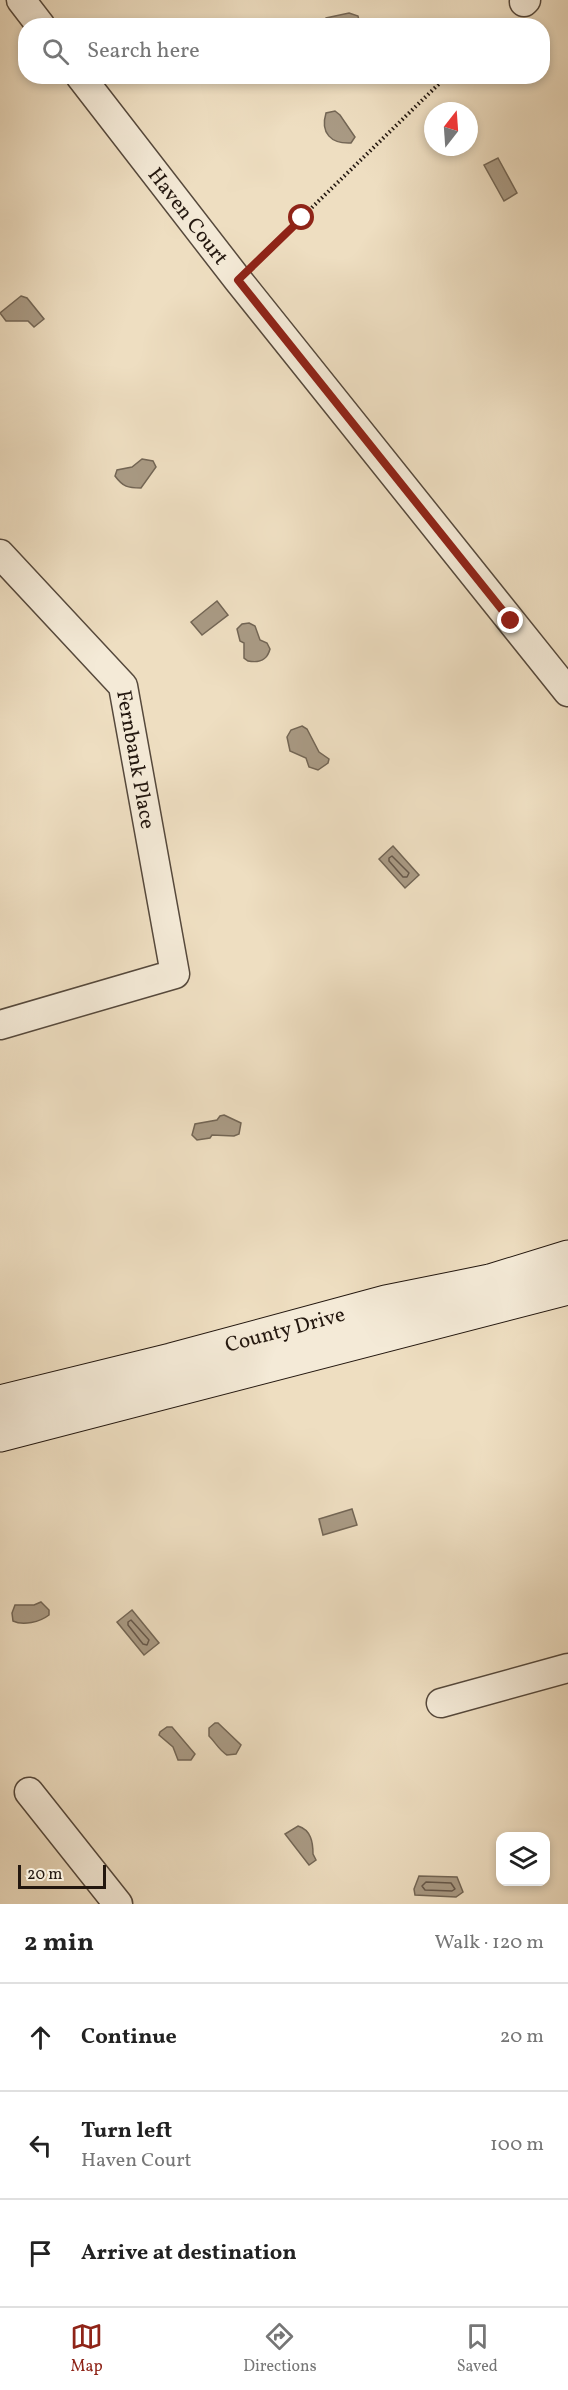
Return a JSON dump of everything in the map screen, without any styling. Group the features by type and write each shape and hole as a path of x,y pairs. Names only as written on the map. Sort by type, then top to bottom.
{"main road":[{"name":"County Drive","path":"0,1402 171,1360 386,1302 490,1281 568,1257"},
{"name":"County Drive","path":"0,1435 568,1288"}],"street":[{"path":"21,0 35,18"},
{"name":"Haven Court","path":"86,84 238,280 568,692"},
{"name":"Fernbank Place","path":"0,554 123,686 175,974 0,1025"},
{"path":"441,1704 568,1668"},
{"path":"28,1792 118,1904"}],"path":[{"path":"238,280 439,84"}],"water":[{"path":"349,13 358,18 326,18"},
{"path":"335,111 355,137 351,143 338,142 326,132 326,113"},
{"path":"498,158 517,193 504,201 484,165"},
{"path":"21,296 27,298 44,319 34,327 28,321 6,321 0,313"},
{"path":"142,459 153,461 156,467 141,488 126,486 115,476 117,470 132,467"},
{"path":"217,601 228,615 202,635 191,622"},
{"path":"249,623 255,626 260,640 267,643 270,649 265,659 256,662 244,658 244,643 240,641 237,629 242,624"},
{"path":"302,726 307,729 319,752 329,759 328,763 318,770 309,767 306,758 290,751 287,737 291,730"},
{"path":"393,846 419,875 405,888 379,859"},
{"path":"224,1115 241,1123 239,1134 234,1136 212,1135 210,1138 197,1140 192,1135 195,1124 217,1120"},
{"path":"352,1509 357,1525 323,1535 319,1519"},
{"path":"41,1602 49,1610 49,1615 31,1622 13,1621 12,1613 15,1605 34,1605"},
{"path":"132,1610 159,1643 144,1655 117,1622"},
{"path":"218,1723 241,1745 236,1754 227,1755 209,1736 209,1728"},
{"path":"167,1727 172,1727 195,1754 191,1760 178,1760 173,1747 159,1735"},
{"path":"298,1826 306,1830 312,1841 316,1860 309,1865 285,1834"},
{"path":"419,1876 457,1877 463,1892 456,1897 415,1895 414,1889"}],"route":[{"path":"302,218 238,280 511,621"}]}
